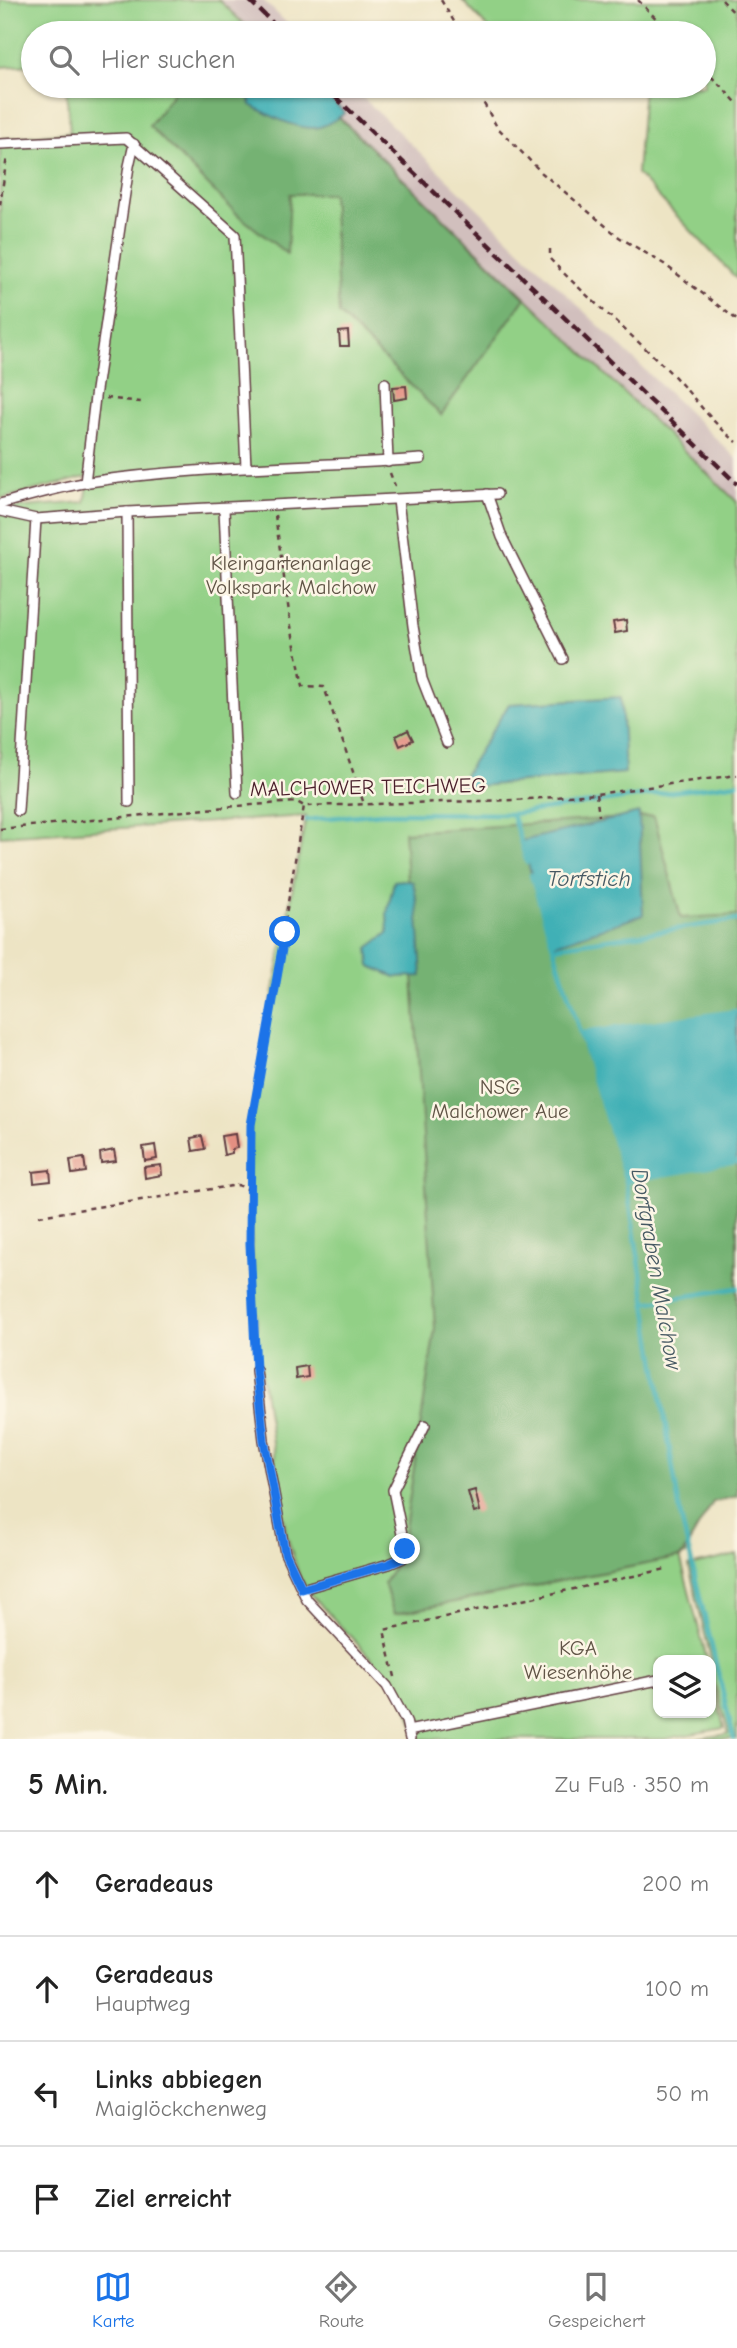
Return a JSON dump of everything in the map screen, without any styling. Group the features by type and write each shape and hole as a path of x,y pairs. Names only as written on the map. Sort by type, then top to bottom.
{"lane":[{"path":"5,143 126,138 235,234 246,467"},
{"path":"85,483 95,397 134,144"},
{"path":"385,383 388,461"},
{"path":"0,504 85,483 137,476 246,467 421,459"},
{"path":"0,511 36,519 492,494 502,537 563,660"},
{"path":"398,500 422,679 447,743"},
{"path":"224,509 237,793"},
{"path":"127,512 129,802"},
{"path":"18,811 36,519"},
{"path":"256,1370 264,1440 285,1553 307,1600 387,1686 406,1721 409,1735 653,1681"},
{"path":"302,1589 403,1558 405,1549 393,1490 425,1425"}],"path":[{"path":"441,0 454,21"},
{"path":"638,0 658,21"},
{"path":"722,0 737,16"},
{"path":"716,81 737,103"},
{"path":"480,98 496,127 542,173 619,237 664,264 737,320"},
{"path":"0,205 5,143"},
{"path":"550,249 550,259 575,285 605,310 673,376 718,427 737,442"},
{"path":"95,397 141,402"},
{"path":"388,461 398,500"},
{"path":"273,506 303,686 324,687 364,804"},
{"name":"MALCHOWER TEICHWEG","path":"0,828 298,802 304,806 514,800 596,794 737,775"},
{"path":"596,794 599,816"},
{"path":"256,1370 250,1244 251,1125 304,806"},
{"path":"39,1216 238,1185 252,1189"},
{"path":"394,1699 400,1692 384,1630 666,1569"}],"shaded area":[{"path":"219,0 263,0 285,21 241,21"},
{"path":"319,98 363,98 737,459 737,502"}],"green space":[{"path":"0,0 219,0 241,21 21,21 21,66 0,67"},
{"path":"462,0 737,0 737,279 637,174 643,98 716,98 716,21 482,21"},
{"path":"67,98 319,98 737,502 737,1496 678,1510 686,1555 680,1557 706,1655 653,1655 653,1718 716,1718 716,1696 724,1728 665,1739 418,1739 400,1685 385,1673 310,1594 300,1578 286,1533 260,1364 257,1361 247,1178 250,1119 306,816 0,836 0,509 85,502 90,476 0,499 0,139 70,132"},
{"path":"170,98 319,98 525,298 441,415 339,314 332,194 290,194 287,254 238,215 149,126"},
{"name":"NSG Malchower Aue","path":"654,816 681,918 737,915 737,1496 713,1502 681,1557 394,1614 384,1583 401,1554 435,1329 404,832"},
{"path":"737,1555 737,1739 692,1739 729,1734 716,1688 716,1655 710,1655 689,1566"}],"water":[{"path":"250,98 329,98 345,113 330,123 312,128 275,118 251,105"},
{"path":"621,697 625,773 456,788 509,704"},
{"name":"Torfstich","path":"639,813 643,915 553,945 521,841"},
{"path":"394,881 413,882 417,902 422,976 395,977 370,966 368,948 388,933 387,913"},
{"path":"737,1011 737,1162 626,1181 579,1034"}],"building":[{"path":"348,331 349,346 340,346 339,332"},
{"path":"406,386 407,398 394,400 393,387"},
{"path":"626,620 627,631 615,633 613,622"},
{"path":"408,730 413,740 400,746 396,736"},
{"path":"235,1134 237,1148 224,1155 221,1136"},
{"path":"202,1136 205,1149 193,1151 191,1138"},
{"path":"155,1145 157,1159 145,1161 143,1147"},
{"path":"114,1150 116,1161 101,1163 100,1153"},
{"path":"84,1158 86,1172 72,1174 70,1160"},
{"path":"161,1165 162,1175 145,1178 144,1167"},
{"path":"50,1170 51,1181 34,1183 33,1172"},
{"path":"307,1366 308,1377 296,1379 295,1368"},
{"path":"475,1490 480,1511 474,1513 468,1492"}],"waterway":[{"path":"306,820 382,813 512,814 737,783"},
{"name":"Dorfgraben Malchow","path":"512,814 527,863"},
{"name":"Dorfgraben Malchow","path":"531,875 626,1181 681,1518 734,1739"},
{"path":"554,947 737,920"},
{"path":"582,1033 737,1011"},
{"path":"626,1181 737,1162"},
{"path":"645,1303 737,1288"}],"railway":[{"path":"249,0 271,21"},
{"path":"336,98 737,484"}],"route":[{"path":"285,932 251,1125 250,1244 256,1370 264,1440 285,1553 302,1589 389,1564 403,1558 405,1549"}],"park label":[{"name":"Kleingartenanlage Volkspark Malchow","path":"291,575"},
{"name":"KGA Wiesenhöhe","path":"578,1660"}]}
